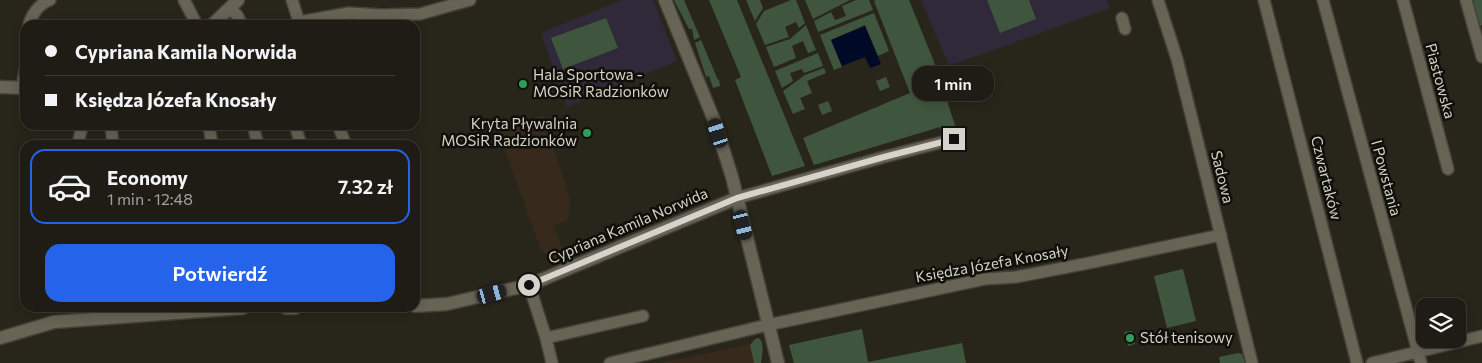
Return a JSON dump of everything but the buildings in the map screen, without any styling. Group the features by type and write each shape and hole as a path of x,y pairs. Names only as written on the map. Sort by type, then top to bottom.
{"street":[{"path":"31,20 36,10 46,1 50,0"},
{"path":"184,0 194,20"},
{"path":"292,0 299,20"},
{"path":"318,20 349,13 382,15 420,14 470,0"},
{"path":"665,0 714,120 732,177 778,363"},
{"name":"Sadowa","path":"1158,0 1177,60 1252,363"},
{"name":"Czwartaków","path":"1264,0 1358,363"},
{"name":"I Powstania","path":"1323,0 1421,363"},
{"name":"Piastowska","path":"1403,0 1448,169"},
{"path":"1466,0 1478,30 1482,57"},
{"path":"217,20 234,4 240,20"},
{"path":"0,87 20,88"},
{"path":"737,198 954,139"},
{"name":"Cypriana Kamila Norwida","path":"420,306 447,304 529,285 737,198"},
{"name":"Księdza Józefa Knosały","path":"610,363 653,358 768,326 985,279 1016,277 1089,264 1221,235"},
{"path":"529,285 552,363"},
{"path":"0,338 54,322 96,313 127,312"},
{"path":"546,338 643,316"},
{"path":"1372,363 1482,336"}],"shaded area":[{"path":"622,0 653,0 677,61 567,107 541,33"},
{"path":"921,0 1107,0 1110,8 949,66"},
{"path":"543,115 570,199 568,220 553,226 566,257 552,261 541,249 498,131"},
{"path":"750,344 754,363 659,363 714,352"}],"green space":[{"path":"674,0 684,0 700,37 694,40 692,29 689,29"},
{"path":"709,0 737,0 805,166 772,176 735,80 741,77"},
{"path":"746,0 760,0 763,8 755,21"},
{"path":"791,0 796,0 805,23 799,28 796,22 785,27 789,37 765,45 756,24 764,11"},
{"path":"805,0 850,0 813,19"},
{"path":"856,0 869,0 873,10 818,32 814,21 831,12 835,20 846,16 842,6"},
{"path":"909,0 934,62 957,131 943,135 940,127 814,165 803,138 910,93 874,1"},
{"path":"987,0 1029,0 1036,19 1000,33"},
{"path":"1473,0 1482,0 1482,25 1480,26"},
{"path":"874,13 889,51 878,56 865,25 831,40 842,67 834,70 820,35"},
{"path":"606,18 618,48 563,69 551,38"},
{"path":"806,25 816,50 808,53 803,41 792,46 796,58 774,67 766,47 790,39"},
{"path":"701,40 719,79 720,86 713,88 709,76 706,77 695,43"},
{"path":"818,53 823,66 804,73 802,69 790,73 793,81 782,88 775,71"},
{"path":"824,68 826,73 807,81 812,93 800,98 805,109 793,114 783,91 805,75"},
{"path":"886,77 890,87 880,91 876,81"},
{"path":"828,101 832,111 822,115 818,105"},
{"path":"1183,269 1196,321 1167,328 1154,276"},
{"path":"862,329 868,362 962,343 966,363 794,363 789,345"},
{"name":"Stół tenisowy","path":"1132,331 1135,344 1128,346 1124,332"},
{"path":"759,338 763,346 761,363 754,363 750,345 755,339"},
{"path":"1238,353 1242,354 1245,363 1220,363 1219,357"}],"water":[{"path":"865,26 881,64 870,68 865,57 842,66 831,40"}],"place":[{"name":"Hala Sportowa - MOSiR Radzionków","path":"523,84"},
{"name":"Kryta Pływalnia MOSiR Radzionków","path":"587,133"},
{"name":"Stół tenisowy","path":"1130,338"}],"route":[{"path":"529,285 737,198 954,139"}]}
